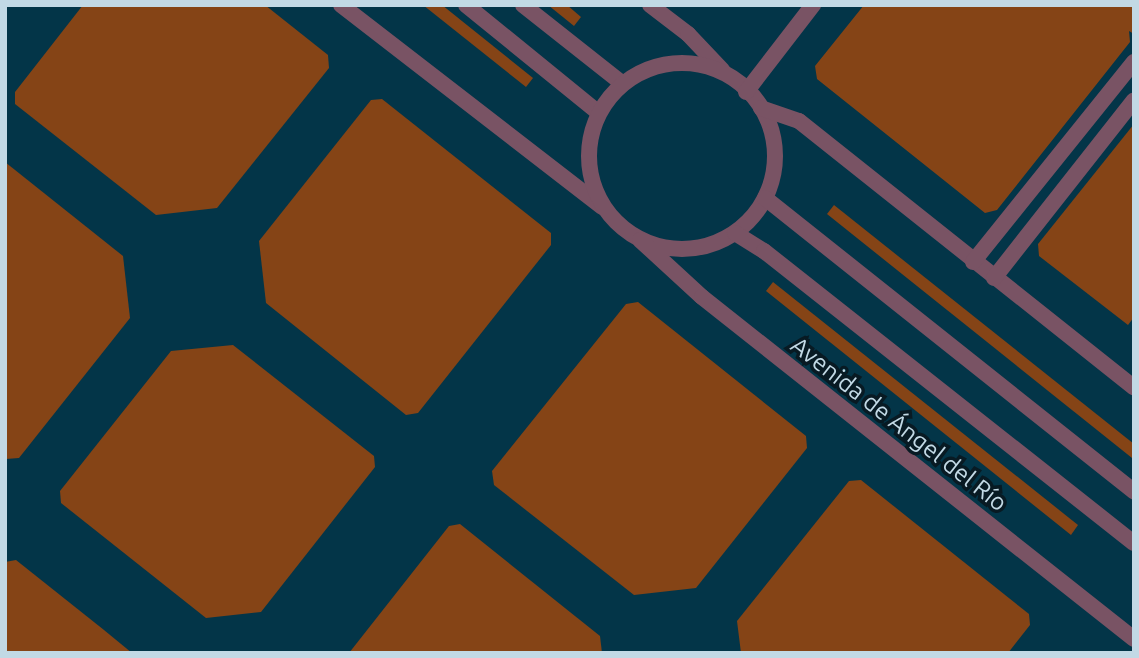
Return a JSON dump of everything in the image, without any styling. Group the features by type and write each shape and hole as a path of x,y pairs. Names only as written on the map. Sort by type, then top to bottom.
{"street":[{"path":"341,5 605,210 622,228 640,240 664,248 689,250 713,244 735,233 752,217 765,198 773,176 775,153 771,130 761,108 688,34 650,5"},
{"path":"466,5 599,114"},
{"path":"523,5 623,84"},
{"path":"746,92 813,5"},
{"path":"973,262 1134,62"},
{"path":"605,210 591,180 589,146 599,114 623,84 646,69 673,63 701,65 726,74"},
{"path":"994,278 1134,100"},
{"path":"761,108 799,121 973,262 1134,387"},
{"path":"765,198 1134,492"},
{"path":"735,233 764,251 1134,542"},
{"name":"Avenida de Ángel del Río","path":"640,240 702,297 1134,639"}],"shaded area":[{"path":"83,5 265,5 328,55 329,68 217,208 156,215 15,104 15,92"},
{"path":"423,5 442,5 533,78 526,87"},
{"path":"548,5 567,5 581,17 574,26"},
{"path":"864,5 1134,5 1134,34 1129,31 1130,42 997,210 985,213 817,79 815,66"},
{"path":"382,99 551,233 551,245 418,413 406,415 266,303 259,241 371,100"},
{"path":"1134,124 1134,317 1128,325 1039,256 1038,244"},
{"path":"5,162 123,256 130,318 19,458 6,459"},
{"path":"834,205 1134,444 1132,458 827,214"},
{"path":"773,282 1078,525 1071,535 766,291"},
{"path":"638,302 806,436 807,448 696,588 634,595 494,485 492,471 626,304"},
{"path":"233,345 374,456 375,467 261,612 206,618 61,503 60,491 171,351"},
{"path":"861,480 1029,614 1030,625 1008,653 741,653 737,621 849,481"},
{"path":"460,524 600,636 602,653 349,653 449,526"},
{"path":"16,560 132,653 5,653 5,562"}]}
